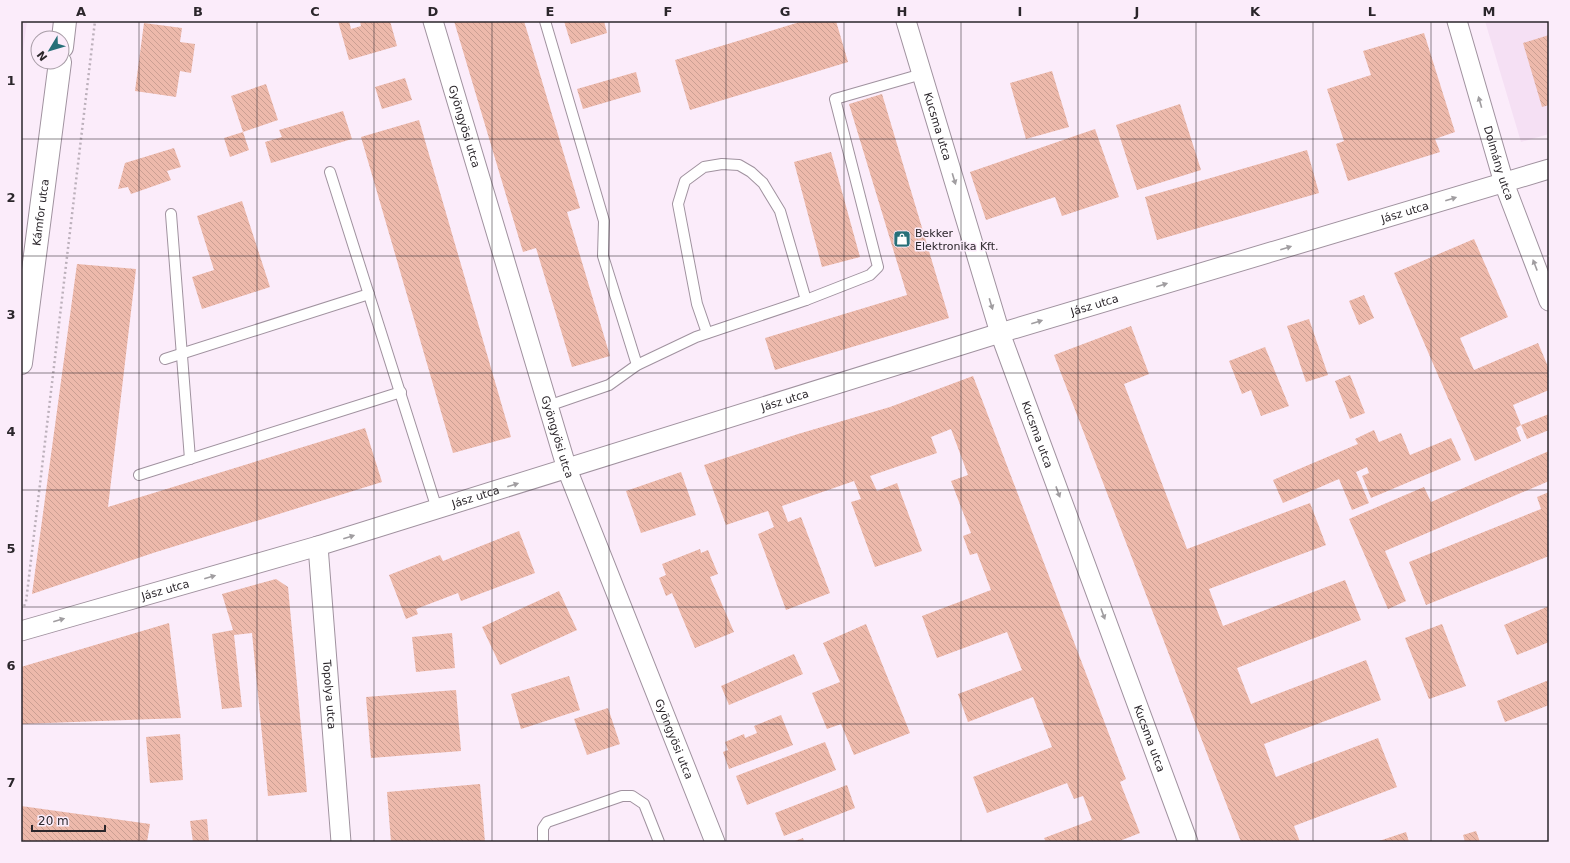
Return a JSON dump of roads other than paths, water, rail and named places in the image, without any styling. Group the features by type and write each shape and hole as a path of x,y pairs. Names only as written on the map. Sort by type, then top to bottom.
{"street":[{"name":"Gyöngyösi utca","path":"433,21 566,469 715,842"},
{"name":"Kucsma utca","path":"906,21 1000,334 1188,842"},
{"name":"Dolmány utca","path":"1457,21 1504,183 1549,301"},
{"name":"Kámfor utca","path":"21,363 23,334 59,70"},
{"name":"Jász utca","path":"21,631 318,546 1000,334 1549,169"},
{"name":"Topolya utca","path":"318,546 341,842"}],"lane":[{"path":"545,21 604,221 603,256 638,365"},
{"path":"548,406 609,385 638,365 696,337 806,300 870,275 878,267 835,99 922,74"},
{"path":"707,333 697,304 678,204 686,181 704,167 722,164 739,165 751,172 763,183 780,211 806,300"},
{"path":"330,172 437,509"},
{"path":"170,214 190,459"},
{"path":"165,359 369,294"},
{"path":"139,475 401,392"},
{"path":"543,842 543,828 547,822 622,796 632,796 644,804 659,842"}],"place":[{"name":"Bekker Elektronika Kft.","path":"902,239"}]}
